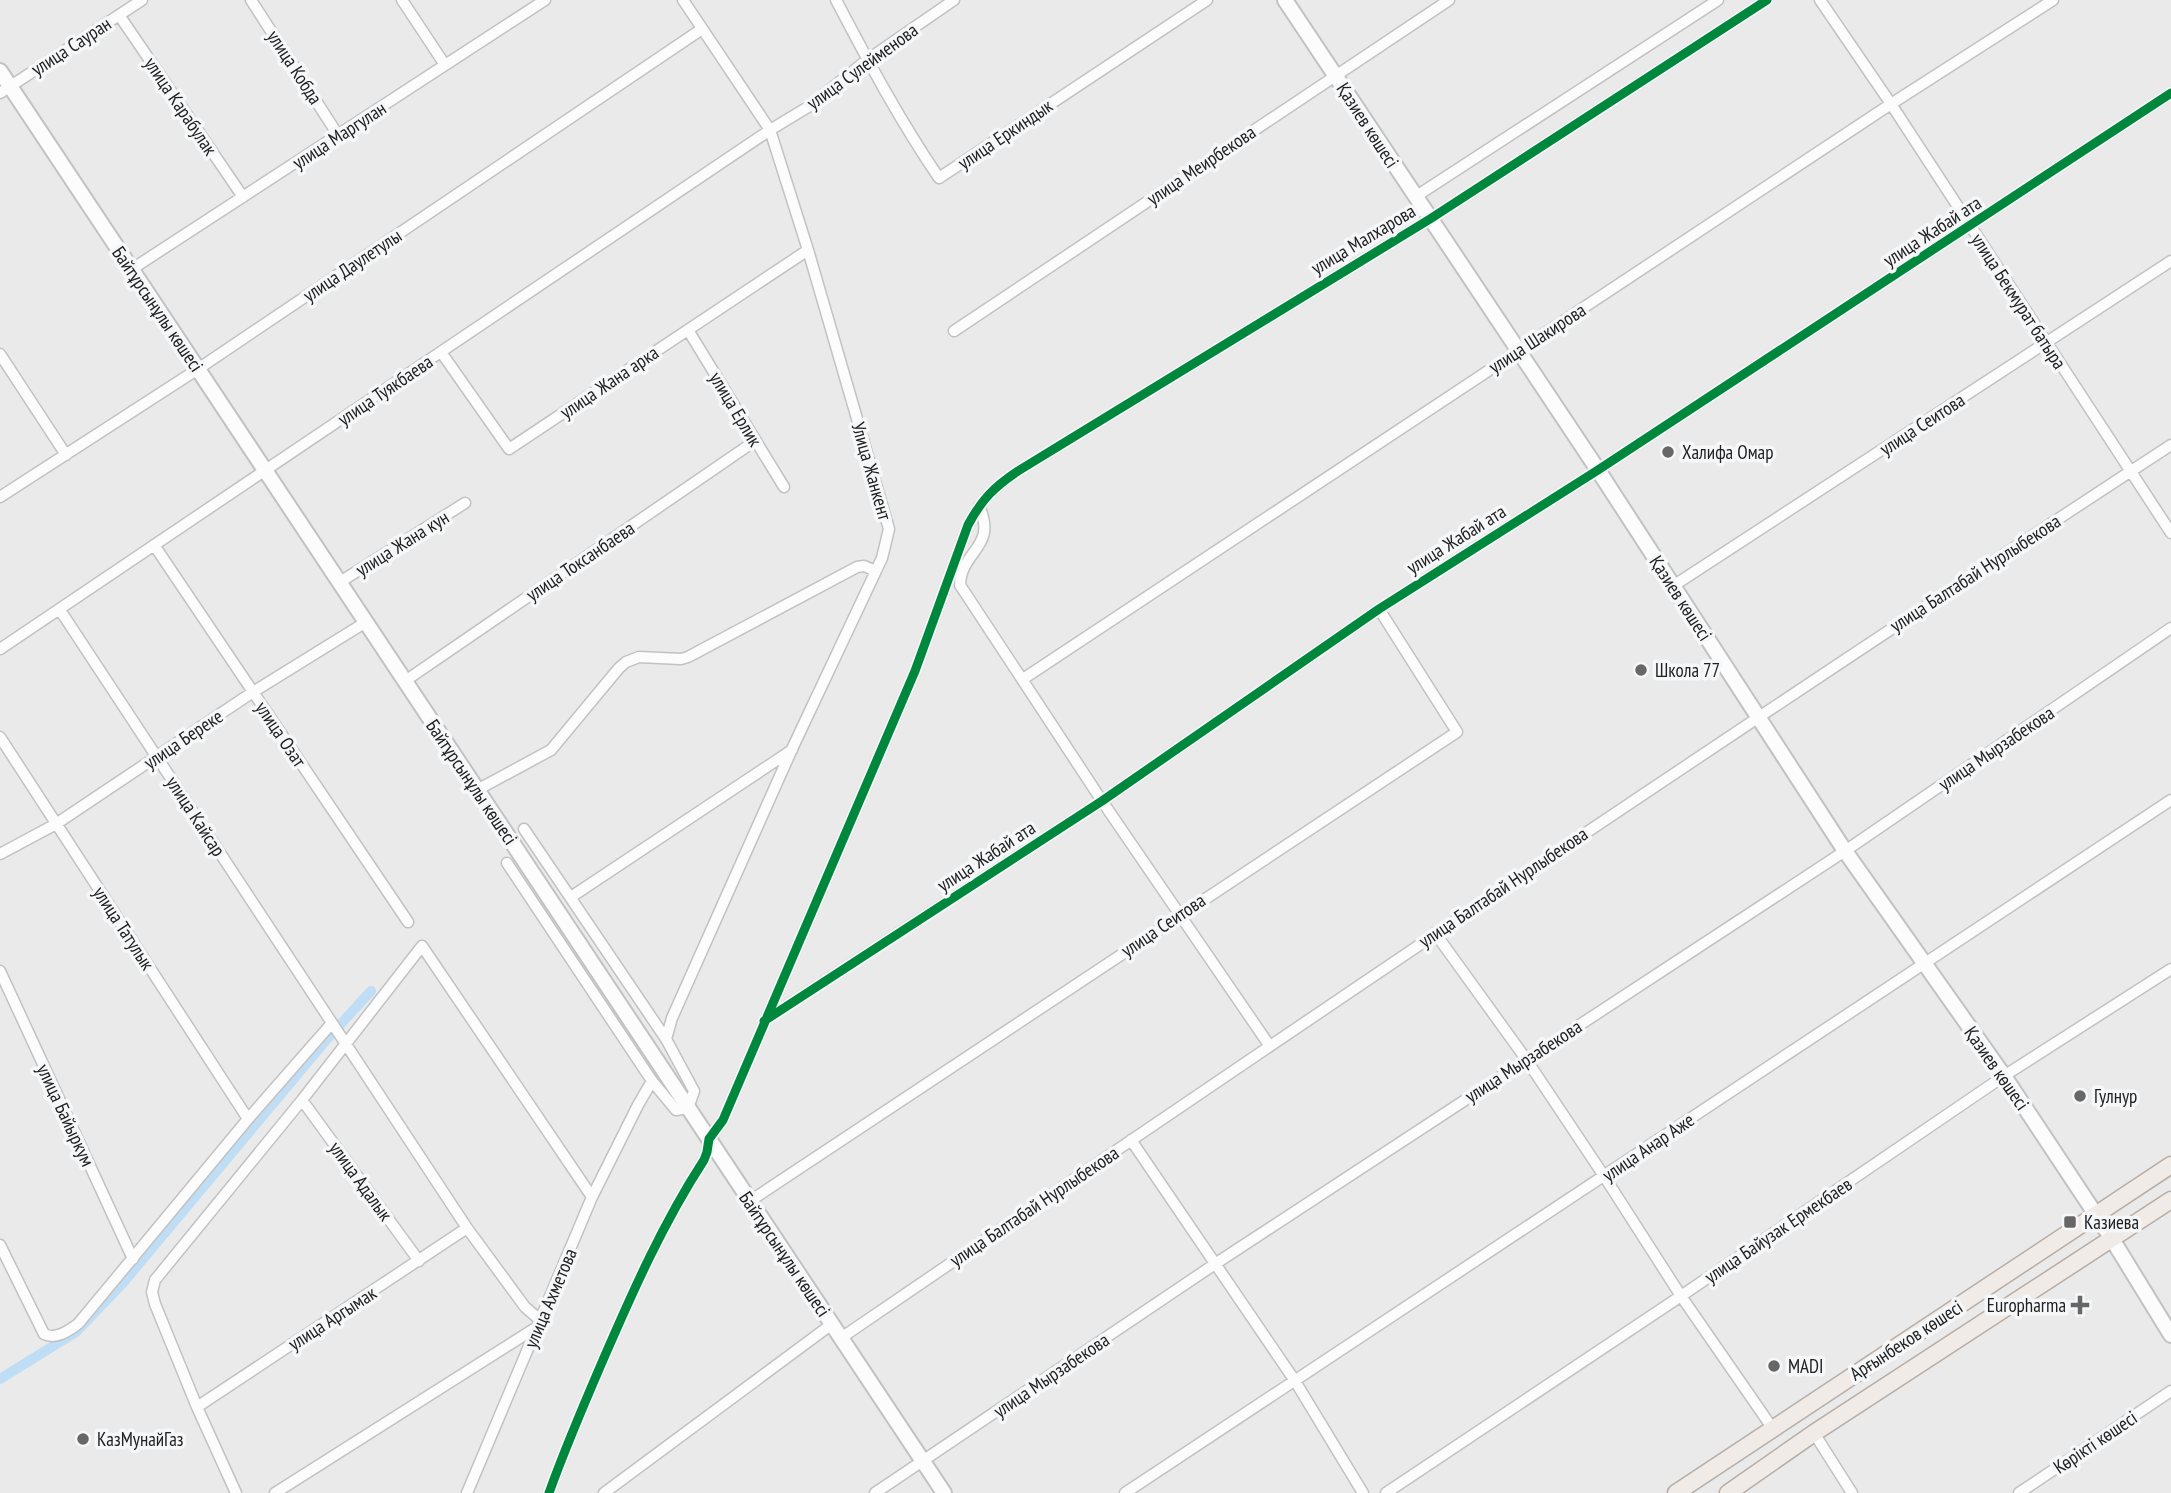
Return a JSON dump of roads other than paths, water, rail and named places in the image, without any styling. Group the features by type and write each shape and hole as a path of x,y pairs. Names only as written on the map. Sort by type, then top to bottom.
{"main road":[{"name":"Қазиев көшесі","path":"1285,0 1598,471 1845,851 2004,1076 2112,1239 2171,1335"},
{"name":"Байтұрсынұлы көшесі","path":"0,71 5,89 132,269 944,1493"},
{"name":"Арғынбеков көшесі","path":"1676,1493 2171,1166"},
{"name":"Арғынбеков көшесі","path":"1728,1493 1814,1433 2171,1200"}],"street":[{"name":"улица Сауран","path":"5,89 142,0"},
{"name":"улица Кобда","path":"251,0 338,135"},
{"path":"402,0 445,65"},
{"name":"улица Маргулан","path":"132,269 544,0"},
{"name":"Улица Жанкент","path":"666,1039 672,1018 792,749 876,571 887,543 889,529 808,250 770,130 683,0"},
{"name":"улица Еркиндык","path":"836,0 911,137 939,178 1206,0"},
{"name":"улица Сулейменова","path":"770,130 808,107 867,60 954,0"},
{"name":"улица Меирбекова","path":"954,331 1449,0"},
{"name":"улица Малхарова","path":"1415,197 1717,0"},
{"name":"улица Малхарова","path":"549,1493 613,1336 663,1228 704,1160 709,1139 723,1120 915,671 968,525 996,485 1430,219 1766,0"},
{"name":"улица Бекмурат батыра","path":"1820,0 2171,533"},
{"name":"улица Шакирова","path":"1023,679 1891,104 2053,0"},
{"name":"улица Карабулак","path":"119,15 243,197"},
{"name":"улица Даулетулы","path":"0,497 198,369 702,29"},
{"name":"улица Жабай ата","path":"764,1021 1102,801 1379,608 1598,471 2171,93"},
{"name":"улица Туякбаева","path":"0,649 770,130"},
{"name":"улица Жана арка","path":"441,352 509,449 808,250"},
{"name":"улица Сеитова","path":"1673,586 2171,261"},
{"name":"улица Ерлик","path":"688,330 783,487"},
{"path":"0,354 66,455"},
{"name":"улица Токсанбаева","path":"405,681 755,441"},
{"name":"улица Балтабай Нурлыбекова","path":"841,1338 1269,1045 1758,716 2171,445"},
{"name":"улица Жана кун","path":"340,582 465,503"},
{"path":"979,506 984,539 964,566 960,585 1102,801 1269,1045"},
{"name":"улица Озат","path":"154,545 408,922"},
{"path":"477,790 551,750 620,668 633,658 688,657 857,567 864,566 876,571"},
{"name":"улица Сеитова","path":"750,1201 1457,732 1379,608"},
{"name":"улица Кайсар","path":"60,610 345,1042"},
{"name":"улица Береке","path":"0,854 56,824 253,692 366,622"},
{"name":"улица Мырзабекова","path":"875,1493 1215,1264 1845,851 2171,628"},
{"name":"улица Татулык","path":"0,737 248,1119"},
{"path":"571,897 792,749"},
{"name":"улица Анар Аже","path":"1125,1493 2171,800"},
{"path":"507,863 652,1081 676,1111 688,1108 694,1091 666,1039 524,829"},
{"path":"1435,933 1526,1059 1681,1296 1773,1429"},
{"path":"236,1493 155,1304 152,1292 155,1280 302,1100 422,946 592,1197"},
{"name":"улица Байузак Ермекбаев","path":"1385,1493 2004,1076 2171,969"},
{"name":"улица Байыркум","path":"1,976 133,1259"},
{"path":"0,1245 44,1334 54,1336 67,1332 78,1324 248,1119 332,1023"},
{"path":"275,1493 539,1323 467,1228 345,1042"},
{"name":"улица Ахметова","path":"467,1493 592,1197 652,1081"},
{"name":"улица Адалык","path":"302,1100 419,1261"},
{"path":"1131,1140 1295,1381 1363,1493"},
{"name":"улица Аргымак","path":"197,1407 467,1228"},
{"path":"604,1493 832,1324"},
{"name":"Көрікті көшесі","path":"2020,1493 2171,1391"},
{"path":"1814,1433 1852,1493"}],"waterway":[{"path":"0,1379 76,1332 122,1284 327,1039 371,991"}],"place":[{"name":"Халифа Омар","path":"1668,452"},
{"name":"Школа 77","path":"1641,670"},
{"name":"Гулнур","path":"2080,1096"},
{"name":"Казиева","path":"2070,1222"},
{"name":"Europharma","path":"2080,1305"},
{"name":"MADI","path":"1774,1366"},
{"name":"КазМунайГаз","path":"83,1439"}]}
